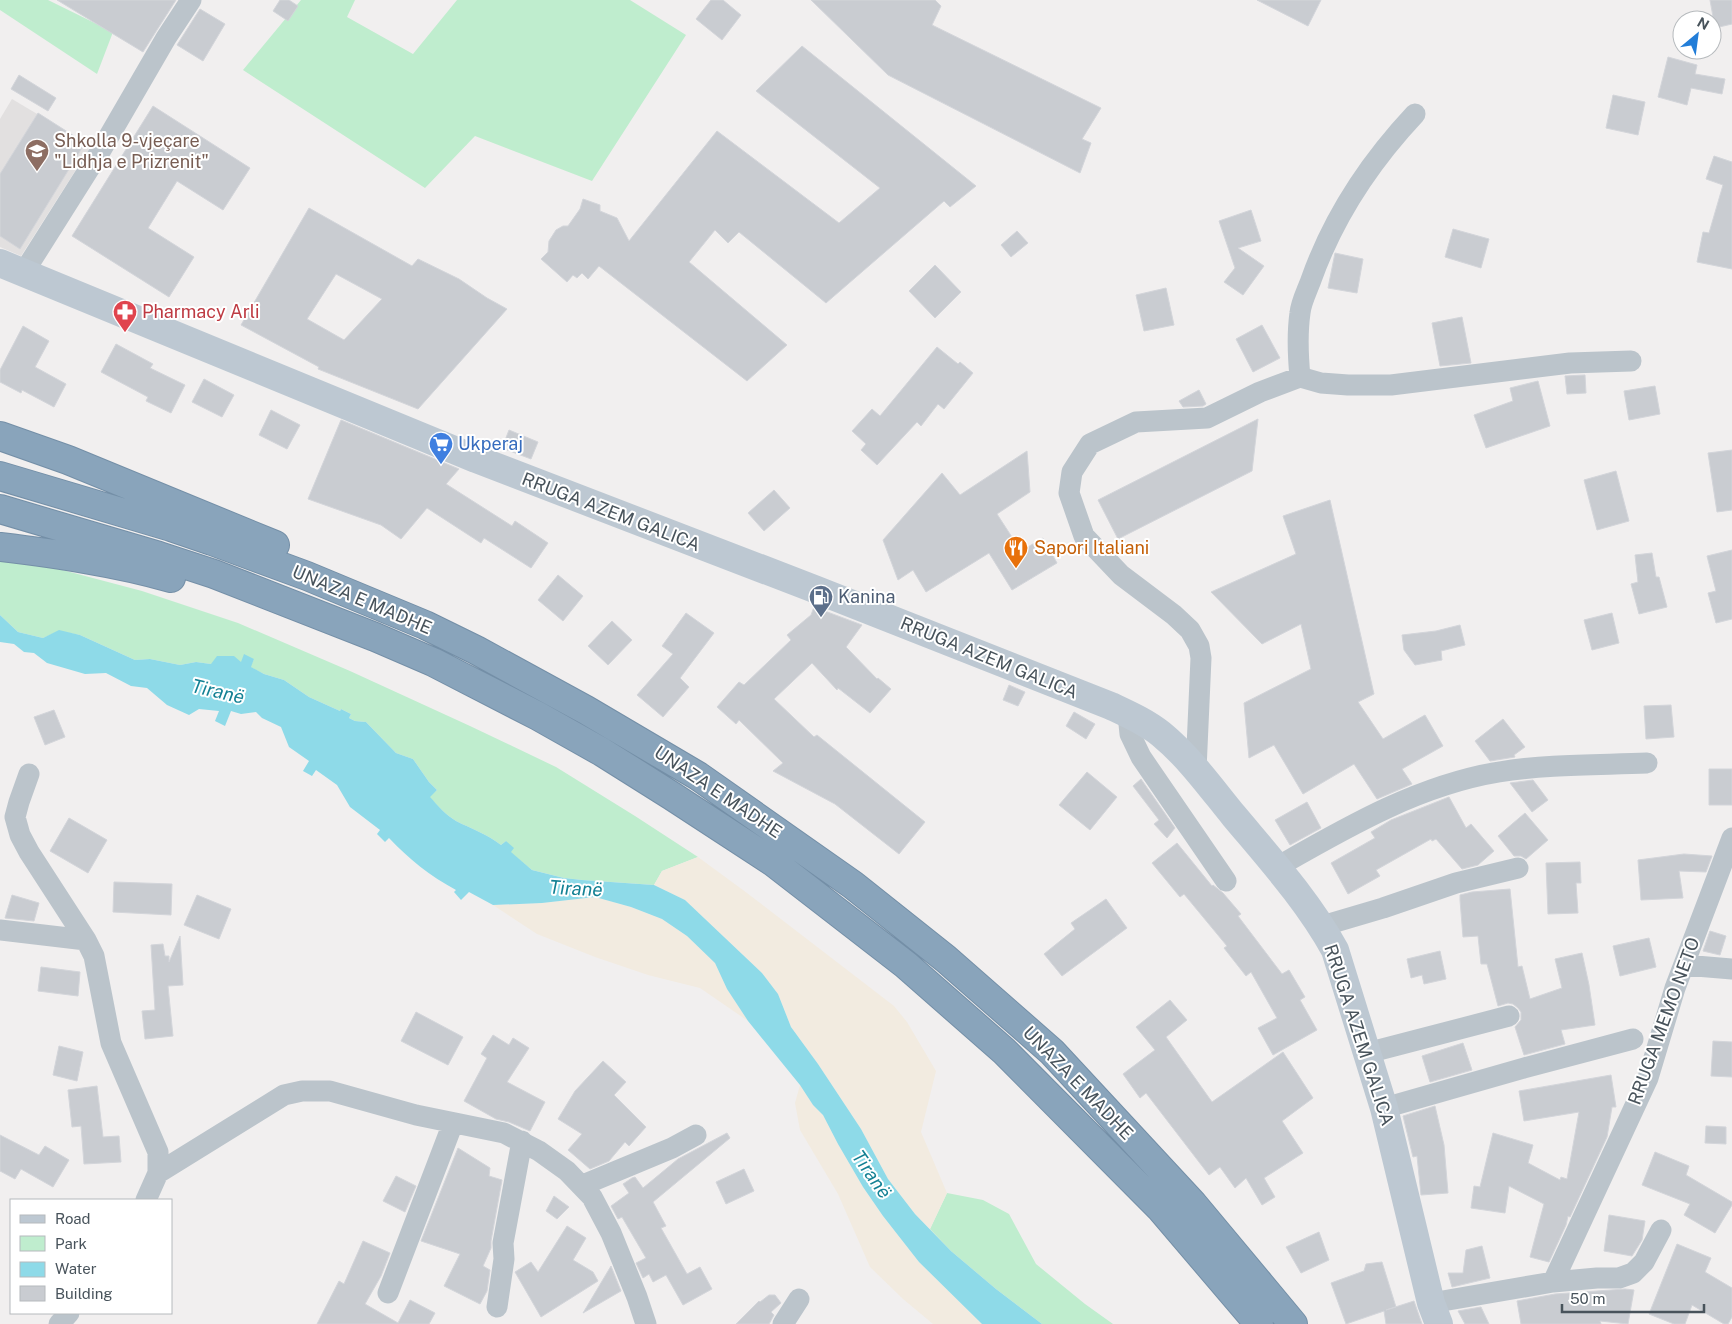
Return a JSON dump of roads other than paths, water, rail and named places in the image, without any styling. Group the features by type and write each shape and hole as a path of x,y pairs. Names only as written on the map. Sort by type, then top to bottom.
{"highway":[{"path":"0,436 68,460 389,590 565,682 614,713 635,732 640,740"},
{"name":"UNAZA E MADHE","path":"0,476 179,530 281,566 425,625 476,650 640,740 698,776 853,885 946,959 1052,1052 1193,1204 1293,1324"},
{"name":"UNAZA E MADHE","path":"0,509 206,572 375,637 432,662 538,716 602,752 672,796 773,862 906,966 1004,1051 1161,1209 1259,1324"},
{"path":"0,547 76,557 150,572 230,597 340,639 430,678 509,716 602,766 637,780 650,783"}],"main road":[{"name":"RRUGA AZEM GALICA","path":"12,268 476,459 817,590 1128,714 1159,732 1196,770 1276,867 1322,926 1334,950 1384,1108 1435,1313"}],"street":[{"path":"12,268 100,150 166,38 191,0"},
{"path":"1300,377 1298,345 1300,311 1319,259 1342,212 1375,162 1395,135 1415,114"},
{"path":"1196,770 1201,658 1199,646 1190,630 1174,615 1121,575 1084,536 1069,493 1072,472 1090,444 1136,422 1207,418 1260,392 1300,377 1321,383 1392,385 1570,363 1631,361"},
{"path":"1128,714 1130,734 1141,758 1226,881"},
{"path":"1276,867 1340,831 1391,807 1436,788 1469,778 1526,769 1647,763"},
{"path":"29,774 16,817 20,835 86,940 94,956 111,1043 158,1152 158,1173 146,1199"},
{"name":"RRUGA MEMO NETO","path":"1553,1282 1648,1078 1663,1023 1732,838"},
{"path":"1322,926 1456,883 1518,868"},
{"path":"0,930 86,940"},
{"path":"1684,965 1732,969"},
{"path":"1367,1053 1509,1016"},
{"path":"1384,1108 1633,1039"},
{"path":"158,1173 284,1095 302,1090 330,1090 416,1116 504,1133 522,1141 567,1171 592,1197 611,1233 637,1296 646,1324"},
{"path":"388,1293 453,1124"},
{"path":"583,1186 672,1148 696,1135"},
{"path":"497,1307 504,1258 503,1243 522,1141"},
{"path":"1435,1313 1553,1282 1619,1278 1633,1273 1644,1262 1662,1230"},
{"path":"783,1324 799,1299"},
{"path":"59,1324 68,1314"}],"water":[{"name":"Tiranë","path":"0,615 18,632 43,638 59,630 80,635 135,660 150,659 180,665 196,662 211,664 217,656 234,656 241,662 244,654 254,659 251,667 264,674 284,680 309,697 351,714 349,718 355,721 366,722 396,753 413,759 437,790 430,797 445,813 501,845 506,841 514,848 511,852 532,870 564,878 654,885 685,900 762,973 778,994 791,1027 861,1129 888,1179 915,1214 951,1251 1042,1324 982,1324 919,1262 863,1187 823,1115 813,1105 800,1085 748,1021 727,989 715,963 687,936 662,919 631,907 595,897 542,903 493,905 469,892 461,900 454,892 456,890 420,867 389,838 385,842 377,834 380,830 350,807 337,785 316,770 312,776 303,771 309,761 289,747 281,727 262,718 256,712 241,714 231,711 225,726 215,721 219,711 199,709 189,715 167,705 147,688 131,686 106,673 85,674 47,663 34,653 24,652 14,644 0,642"}],"place":[{"name":"Shkolla 9-vjeçare \"Lidhja e Prizrenit\"","path":"37,172"},
{"name":"Pharmacy Arli","path":"125,333"},
{"name":"Ukperaj","path":"441,465"},
{"name":"Sapori Italiani","path":"1016,569"},
{"name":"Kanina","path":"821,618"}]}
